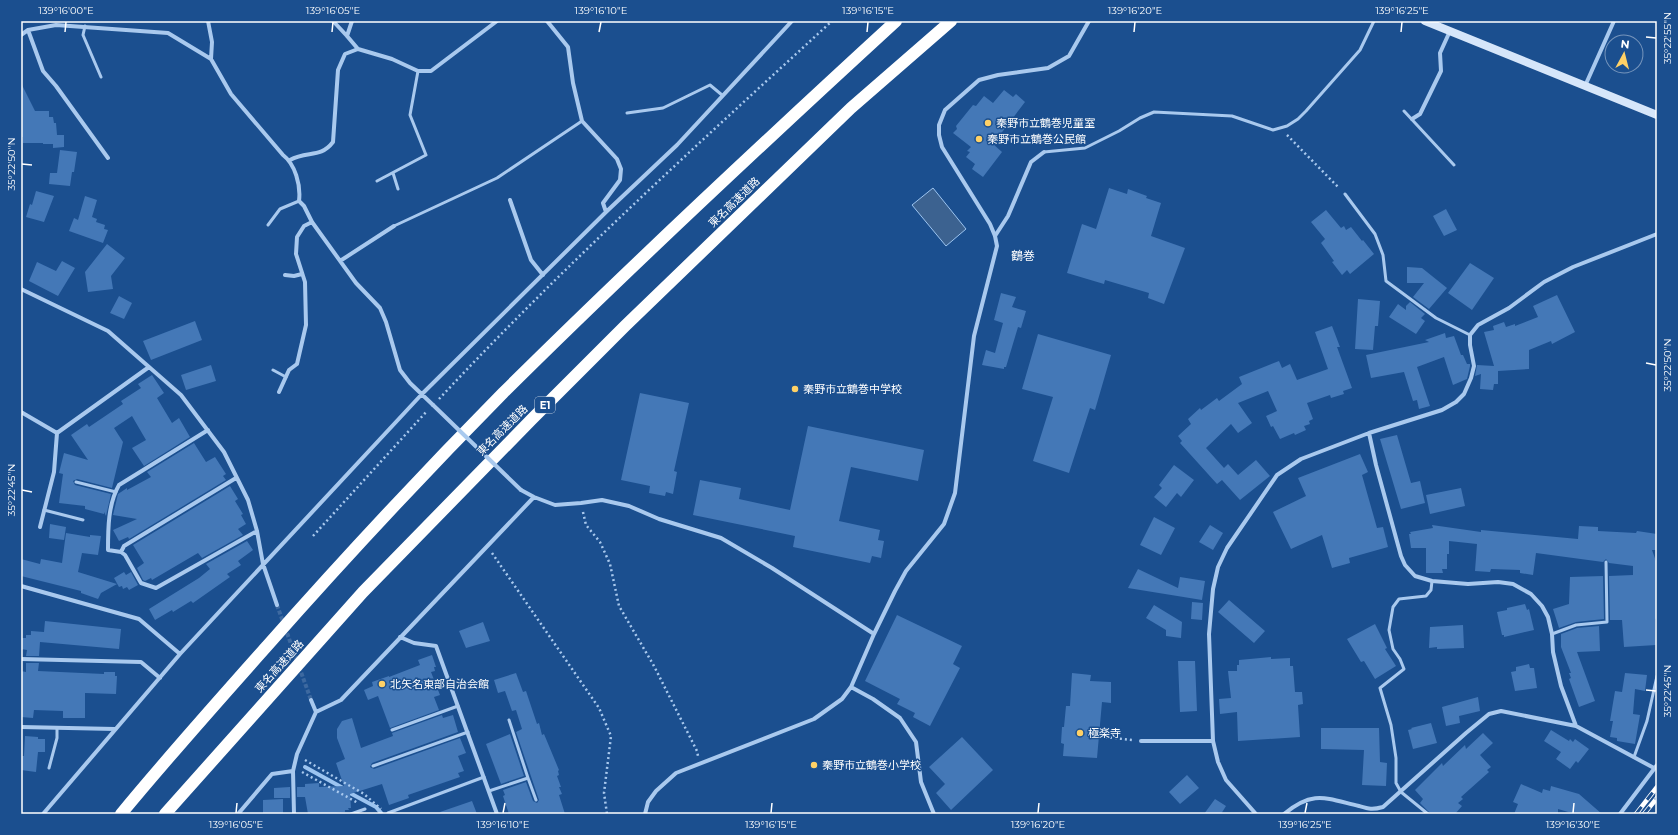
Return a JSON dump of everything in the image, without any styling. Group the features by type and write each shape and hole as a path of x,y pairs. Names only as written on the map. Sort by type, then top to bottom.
{"highway":[{"name":"東名高速道路","path":"120,814 337,567 496,401 602,296 745,160 896,21"},
{"name":"東名高速道路","path":"165,814 364,592 630,320 851,108 951,21"}],"street":[{"path":"208,21 212,42 211,59"},
{"path":"333,21 358,49 392,60 418,71 431,71 497,21"},
{"path":"347,36 352,21"},
{"path":"547,21 568,47 573,83 582,121 617,159 621,169 620,180 603,203 606,212"},
{"path":"42,814 180,654 422,394 606,212 677,146 722,95 792,21"},
{"path":"645,814 648,802 656,791 676,773 814,719 842,699 851,687 874,634 906,572 944,524 955,493 974,336 997,246 996,236 990,224 942,147 939,135 939,125 945,110 979,80 998,75 1048,68 1069,56 1089,21"},
{"path":"1425,21 1657,115"},
{"path":"1585,86 1612,22"},
{"path":"21,34 28,30 56,25 168,33 211,59 231,94 283,155 290,160 300,189 299,201 304,206 312,222 356,283 380,308 386,322 400,370 433,405 521,490 555,505 602,500 629,506 659,519 722,538 772,568 874,634"},
{"path":"28,30 43,71 56,86 108,158"},
{"path":"1412,119 1420,114 1441,71 1440,53 1450,31"},
{"path":"290,160 299,155 317,153 327,149 333,142 338,70 345,54 358,49"},
{"path":"996,236 1008,216 1031,162 1044,152"},
{"path":"510,200 531,260 543,275"},
{"path":"279,392 289,370 297,364 306,324 305,282 296,254 297,236 304,226 312,222"},
{"path":"340,261 394,226"},
{"path":"1256,814 1226,780 1218,762 1214,742 1209,634 1213,589 1218,568 1227,548 1277,475 1300,459 1369,433 1442,410 1456,402 1464,394 1471,378 1474,366 1470,345 1470,335 1478,325 1509,308 1544,282 1573,267 1657,234"},
{"path":"285,275 294,276 302,274"},
{"path":"21,289 108,332 181,394 224,452 248,500 257,530 263,564 277,605"},
{"path":"40,527 54,472 57,433 149,367"},
{"path":"21,412 57,433"},
{"path":"208,430 119,485 108,527 108,550 121,552 125,555 141,583 156,588 257,530"},
{"path":"1369,433 1401,556 1405,565 1415,576 1432,581 1468,584 1498,582 1513,584 1531,594 1542,606 1548,617 1552,634 1553,652 1561,686 1576,726"},
{"path":"121,552 124,546 236,478"},
{"path":"294,814 292,771 297,754 316,712 341,700 534,497"},
{"path":"21,586 139,619 180,654"},
{"path":"400,637 414,643 436,646 497,814"},
{"path":"21,659 141,662 160,678"},
{"path":"851,687 873,699 900,718 916,742 921,782 934,814"},
{"path":"311,700 316,712"},
{"path":"1284,814 1296,804 1309,798 1322,797 1374,810 1383,807 1489,714 1501,712 1576,726 1634,757 1656,766 1620,814"},
{"path":"21,727 114,729"},
{"path":"1141,741 1214,742"},
{"path":"238,814 272,774 292,771"}],"lane":[{"path":"1044,152 1085,148 1154,112 1232,116 1273,130 1288,126 1298,119 1360,50 1374,21"},
{"path":"85,26 84,35 101,78"},
{"path":"377,181 426,155 410,115 418,71"},
{"path":"627,113 663,108 710,85 722,95"},
{"path":"1404,111 1454,165"},
{"path":"394,226 497,178 582,121"},
{"path":"393,173 398,188"},
{"path":"1345,194 1375,234 1383,255 1386,281 1436,318 1470,335"},
{"path":"268,225 280,209 299,201"},
{"path":"273,370 286,377"},
{"path":"76,482 116,492"},
{"path":"44,510 83,520"},
{"path":"1552,634 1576,625 1607,622 1606,562"},
{"path":"1428,814 1401,792 1396,782 1396,758 1391,724 1380,688 1404,669 1400,659 1393,649 1389,630 1393,606 1399,599 1426,596 1431,590 1432,581"},
{"path":"1634,757 1647,721 1657,676"},
{"path":"392,730 458,706"},
{"path":"509,720 536,800"},
{"path":"50,768 57,738 57,728"},
{"path":"373,766 468,732"},
{"path":"387,814 484,777"},
{"path":"489,791 528,778"},
{"path":"351,814 365,809"}],"path":[{"path":"312,536 433,405 536,300 695,148 832,21"},
{"path":"1281,128 1345,194"},
{"path":"581,503 586,525 600,542 610,564 619,606 654,666 687,730 697,751 700,764"},
{"path":"486,546 599,708 611,736 604,793 607,814"},
{"path":"1105,737 1141,741"},
{"path":"304,760 364,794 387,814"},
{"path":"302,772 365,809"}],"water":[{"path":"933,188 966,229 946,246 912,205"}],"building":[{"path":"21,83 35,111 49,111 49,117 53,117 54,123 56,123 57,135 64,135 64,147 53,148 53,144 23,143 23,137 21,137"},
{"name":"秦野市立鶴巻公民館","path":"1004,90 1013,97 1016,94 1025,102 993,144 1002,152 983,177 972,169 975,164 966,157 970,152 967,151 971,147 953,133 957,129 956,126 973,105 976,106 984,96 993,103"},
{"path":"60,150 77,152 70,186 49,184 50,173 57,173"},
{"path":"1109,188 1127,194 1128,189 1147,196 1146,198 1161,203 1151,236 1185,248 1164,304 1148,298 1149,293 1105,280 1104,284 1067,273 1082,224 1096,229"},
{"path":"36,191 54,196 44,222 26,217 30,204 32,205"},
{"path":"85,196 97,200 92,217 97,219 96,222 105,225 104,229 108,230 103,243 69,231 74,218 78,220"},
{"path":"1446,209 1457,230 1444,236 1433,216"},
{"path":"1326,210 1341,228 1344,226 1346,230 1351,227 1374,254 1350,274 1347,270 1342,275 1332,262 1334,261 1321,243 1325,239 1311,222"},
{"path":"107,244 125,258 111,276 113,289 88,292 85,272"},
{"path":"62,261 75,268 58,296 29,281 37,262 56,271"},
{"path":"1470,263 1494,278 1472,310 1448,293"},
{"path":"1407,267 1422,268 1447,288 1429,309 1413,297 1424,283 1407,283"},
{"path":"1001,293 1016,297 1012,307 1026,311 1021,328 1018,327 1006,367 1004,367 1004,369 982,365 986,350 995,353 1003,323 994,320"},
{"path":"1557,295 1575,332 1552,344 1551,341 1529,350 1529,369 1498,371 1498,384 1494,384 1493,390 1480,389 1481,374 1475,376 1477,365 1494,366 1484,332 1494,330 1493,326 1504,322 1506,327 1515,324 1515,326 1538,317 1533,306"},
{"path":"119,296 132,303 124,319 110,313"},
{"path":"1358,299 1380,301 1378,326 1375,326 1373,350 1355,349"},
{"path":"1410,302 1425,314 1421,318 1425,321 1416,334 1389,317 1398,304 1406,310 1406,306"},
{"path":"195,321 202,340 151,360 143,341"},
{"path":"1332,326 1340,347 1337,347 1352,388 1343,391 1344,394 1331,398 1330,395 1307,403 1313,419 1309,421 1310,424 1304,426 1306,430 1280,439 1273,426 1271,427 1266,416 1277,411 1268,391 1238,403 1252,423 1238,433 1231,424 1206,448 1224,468 1228,464 1238,475 1256,460 1270,476 1240,500 1222,480 1217,484 1180,443 1182,441 1178,436 1191,424 1188,419 1200,408 1201,410 1217,398 1219,401 1242,384 1239,377 1279,361 1282,368 1290,364 1297,380 1328,369 1315,332"},
{"path":"1445,333 1446,338 1454,336 1461,355 1463,355 1467,364 1470,364 1470,366 1467,379 1453,385 1444,357 1417,367 1430,406 1419,409 1417,400 1413,401 1404,372 1371,378 1366,355 1429,342 1425,340"},
{"path":"1038,334 1111,355 1095,410 1090,408 1069,473 1033,461 1053,397 1022,389"},
{"path":"211,365 216,381 186,390 181,375"},
{"path":"152,375 164,393 157,398 172,423 179,418 190,437 144,466 132,448 146,440 132,416 114,428 123,442 112,488 77,479 73,481 75,485 111,494 106,516 104,512 104,514 85,509 85,506 59,503 63,474 59,473 64,453 88,460 71,435 87,424 89,427 123,404 121,401 141,388 138,384"},
{"path":"640,393 689,403 674,471 677,472 673,494 666,492 665,496 649,493 650,486 621,480"},
{"path":"808,426 924,450 918,481 851,467 839,521 880,530 878,540 884,541 881,558 872,556 870,563 793,547 795,536 693,515 700,480 741,488 739,499 790,510"},
{"path":"1397,435 1411,483 1420,481 1425,503 1401,509 1380,439"},
{"path":"194,443 206,462 215,457 226,474 223,476 226,480 129,539 128,537 119,541 113,530 137,519 113,515 118,494 127,488 127,490 151,477 147,472"},
{"path":"1360,454 1368,472 1362,475 1377,528 1383,527 1388,547 1349,558 1350,563 1332,568 1322,535 1291,549 1273,512 1306,496 1298,478"},
{"path":"1174,465 1194,480 1181,497 1177,493 1166,507 1154,497 1162,488 1159,485"},
{"path":"230,486 238,499 235,501 243,514 241,515 246,524 238,529 243,535 202,558 198,553 152,580 151,578 145,581 143,580 137,568 144,563 133,545"},
{"path":"1461,488 1465,506 1430,514 1426,495"},
{"path":"1154,517 1175,528 1161,555 1140,545"},
{"path":"50,524 66,527 64,540 49,538"},
{"path":"1210,525 1223,533 1213,550 1199,542"},
{"path":"1432,525 1481,532 1481,530 1578,539 1579,526 1598,527 1598,531 1636,533 1637,531 1657,534 1657,550 1652,550 1657,564 1657,618 1655,619 1656,645 1624,647 1622,620 1610,620 1609,576 1633,575 1633,566 1609,563 1606,559 1603,562 1536,553 1533,575 1520,573 1520,570 1491,569 1490,572 1475,571 1477,544 1449,541 1447,569 1442,569 1443,573 1426,573 1426,548 1411,548 1409,534 1411,534 1410,532 1433,528"},
{"path":"66,533 90,537 90,535 101,536 98,555 82,553 78,572 117,584 101,593 98,599 81,593 81,591 21,576 21,559 40,564 41,559 62,563"},
{"path":"247,541 253,550 238,561 241,565 227,574 230,577 193,603 191,601 173,612 172,610 155,620 149,609 199,578 210,569 206,564"},
{"path":"1138,569 1178,588 1180,577 1205,581 1202,600 1128,588"},
{"path":"124,572 126,575 131,572 138,585 129,590 127,587 123,589 122,586 119,587 114,578"},
{"path":"1603,576 1604,619 1576,622 1559,628 1553,609 1569,604 1570,577"},
{"path":"1229,600 1265,631 1254,643 1218,612"},
{"path":"1192,602 1203,603 1202,620 1191,619"},
{"path":"1525,604 1527,610 1529,609 1534,630 1504,637 1504,635 1502,635 1497,612"},
{"path":"1154,605 1182,622 1181,638 1166,636 1166,630 1146,618"},
{"path":"897,615 962,646 953,664 960,668 930,726 913,717 915,713 897,704 900,699 865,681"},
{"path":"45,621 121,629 119,649 40,642 39,656 26,656 27,650 21,649 21,638 26,638 26,635 31,635 31,631 44,632"},
{"path":"483,622 490,641 466,648 459,631"},
{"path":"1375,624 1387,648 1385,649 1396,666 1375,679 1364,661 1361,662 1347,639"},
{"path":"1463,625 1464,648 1429,648 1430,627"},
{"path":"1599,626 1600,651 1577,652 1595,701 1579,707 1569,679 1571,678 1569,673 1571,673 1561,647 1561,634 1577,628"},
{"path":"432,655 436,667 434,667 435,671 431,672 440,695 434,697 439,710 390,728 378,696 368,700 364,690 373,686 372,682 420,665 418,660"},
{"path":"1271,657 1271,659 1290,658 1290,666 1293,666 1295,692 1302,692 1303,704 1298,705 1300,737 1238,741 1237,712 1220,714 1219,699 1231,698 1228,671 1237,671 1239,660"},
{"path":"1178,661 1195,661 1197,711 1180,712"},
{"path":"26,663 39,663 38,671 104,674 104,672 115,672 115,676 117,676 116,694 85,693 85,718 63,718 63,711 34,710 33,718 21,717 21,671 26,672"},
{"path":"1529,664 1530,668 1534,668 1537,688 1515,691 1511,672 1516,671 1516,667"},
{"path":"516,673 523,692 526,691 537,724 539,723 542,735 544,734 559,770 559,775 557,776 562,794 559,795 565,814 509,814 503,796 505,795 503,790 526,782 533,801 537,803 539,800 516,732 522,729 516,710 512,711 505,691 498,693 494,680"},
{"path":"1072,673 1091,675 1090,681 1111,682 1111,703 1102,702 1097,758 1063,756 1064,744 1061,743 1062,727 1064,727 1066,706 1070,706"},
{"path":"1625,673 1647,675 1645,691 1635,689 1633,714 1640,715 1635,744 1617,741 1617,738 1610,737 1613,721 1610,721 1615,691 1622,692"},
{"path":"1478,697 1480,711 1459,716 1460,723 1446,726 1442,707"},
{"path":"442,715 443,718 453,715 458,732 372,763 370,767 374,769 460,738 466,753 458,756 464,771 458,773 460,777 408,795 409,798 389,805 382,784 350,794 351,808 348,808 349,810 345,810 345,812 308,814 305,797 297,797 297,787 305,787 305,784 319,783 319,787 344,786 336,763 345,759 337,738 337,729 342,721 352,718 361,748 393,736 392,733"},
{"path":"1431,723 1437,743 1413,749 1408,730"},
{"path":"1321,728 1379,728 1380,762 1387,763 1386,786 1362,785 1364,750 1321,749"},
{"path":"1551,730 1569,741 1570,739 1573,742 1575,739 1589,749 1578,763 1576,761 1570,769 1556,759 1561,752 1544,741"},
{"path":"1483,733 1493,743 1480,755 1491,767 1487,770 1489,772 1461,797 1463,799 1458,803 1462,806 1455,814 1431,814 1420,803 1423,799 1415,790 1442,763 1443,766 1465,745 1466,749"},
{"path":"510,734 524,776 501,784 486,744"},
{"path":"25,736 45,739 45,752 38,752 36,772 21,770 21,756 24,756"},
{"path":"962,737 993,770 951,810 936,793 945,784 929,767"},
{"path":"1187,775 1199,788 1180,804 1169,792"},
{"path":"1521,784 1542,793 1543,789 1550,791 1551,786 1579,794 1602,814 1575,814 1558,809 1558,814 1514,814 1518,804 1513,802"},
{"path":"290,787 290,798 274,798 274,788"},
{"path":"283,799 283,814 263,814 263,800"},
{"path":"1215,799 1226,806 1221,814 1204,814"},
{"path":"472,801 477,814 441,814 440,812"}],"waterway":[{"path":"305,767 343,788"},
{"path":"348,792 376,807 382,814"}],"tunnel":[{"path":"277,605 311,700"}],"railway":[{"path":"1636,814 1657,787"},
{"path":"1644,814 1657,798"}],"place":[{"name":"秦野市立鶴巻児童室","path":"988,123"},
{"name":"秦野市立鶴巻公民館","path":"979,139"},
{"name":"秦野市立鶴巻中学校","path":"795,389"},
{"name":"北矢名東部自治会館","path":"382,684"},
{"name":"極楽寺","path":"1080,733"},
{"name":"秦野市立鶴巻小学校","path":"814,765"}],"district":[{"name":"鶴巻","path":"1023,256"}]}
